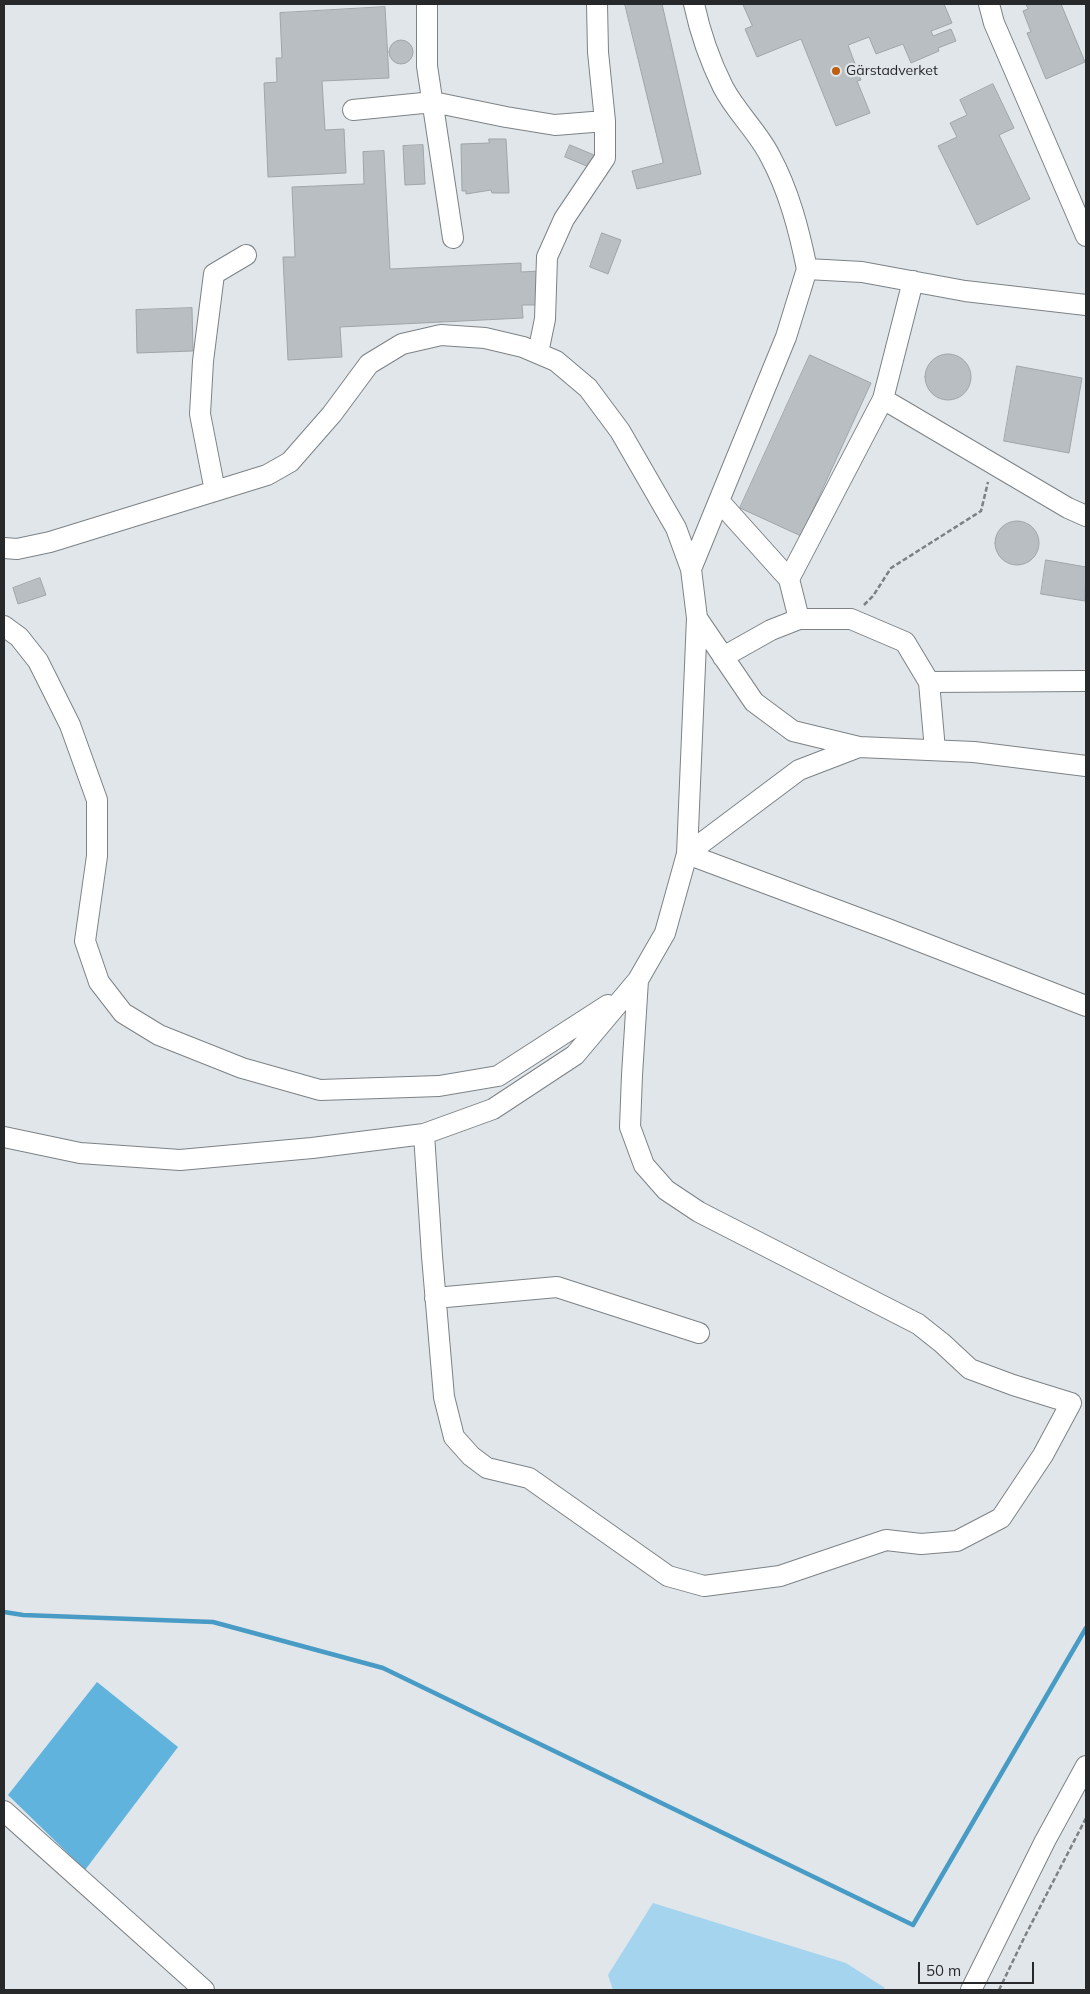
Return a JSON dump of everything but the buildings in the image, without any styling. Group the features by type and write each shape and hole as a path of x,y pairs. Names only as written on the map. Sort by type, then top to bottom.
{"street":[{"path":"538,353 545,319 547,257 564,219 605,158 605,121 598,52 597,4"},
{"path":"691,569 786,337 807,269 800,234 788,197 770,155 723,87 698,23 694,4"},
{"path":"989,4 994,23 1086,236"},
{"path":"423,6 427,66 454,238"},
{"path":"353,110 433,102 555,125 605,121"},
{"path":"215,491 200,414 204,352 214,274 246,255"},
{"path":"807,269 862,272 965,290 1086,305"},
{"path":"789,579 883,399 913,281"},
{"path":"4,548 17,549 50,542 267,475 290,462 332,414 369,364 402,344 441,335 485,338 523,347 556,361 588,388 620,431 676,528 691,569 697,618 687,854 665,933 638,980 575,1055 493,1109 424,1134 312,1148 180,1160 80,1153 4,1137"},
{"path":"883,399 1068,508 1086,516"},
{"path":"719,501 789,579 800,619"},
{"path":"697,618 754,702 794,731 859,747 974,752 1086,766"},
{"path":"724,657 771,630 800,619 851,619 904,642 929,682 935,750"},
{"path":"9,634 38,661 70,725 97,800 97,856 85,941 99,982 123,1013 160,1035 242,1068 320,1090 439,1086 498,1076 600,1011 638,980"},
{"path":"929,682 1086,681"},
{"path":"687,854 799,770 859,747"},
{"path":"687,854 1086,1006"},
{"path":"424,1134 444,1397 454,1437 471,1456 487,1468 529,1478 668,1576 704,1586 780,1576 886,1540 921,1544 957,1541 1001,1518 1079,1401 1013,1385 970,1369 942,1342 918,1324 699,1212 666,1190 644,1165 630,1126 638,980"},
{"path":"435,1298 557,1287 699,1333"},
{"path":"971,1990 1045,1841 1086,1766"},
{"path":"4,1810 204,1990"}],"path":[{"path":"851,619 873,596 892,568 981,511 992,464"},
{"path":"999,1990 1086,1818"}],"shaded area":[{"path":"97,1682 178,1747 85,1870 8,1795"},
{"path":"653,1903 846,1963 885,1988 884,1990 613,1990 608,1975"}],"waterway":[{"path":"4,1612 23,1615 213,1622 383,1668 913,1925 1086,1628"}],"place":[{"name":"Gärstadverket","path":"836,71"}]}
